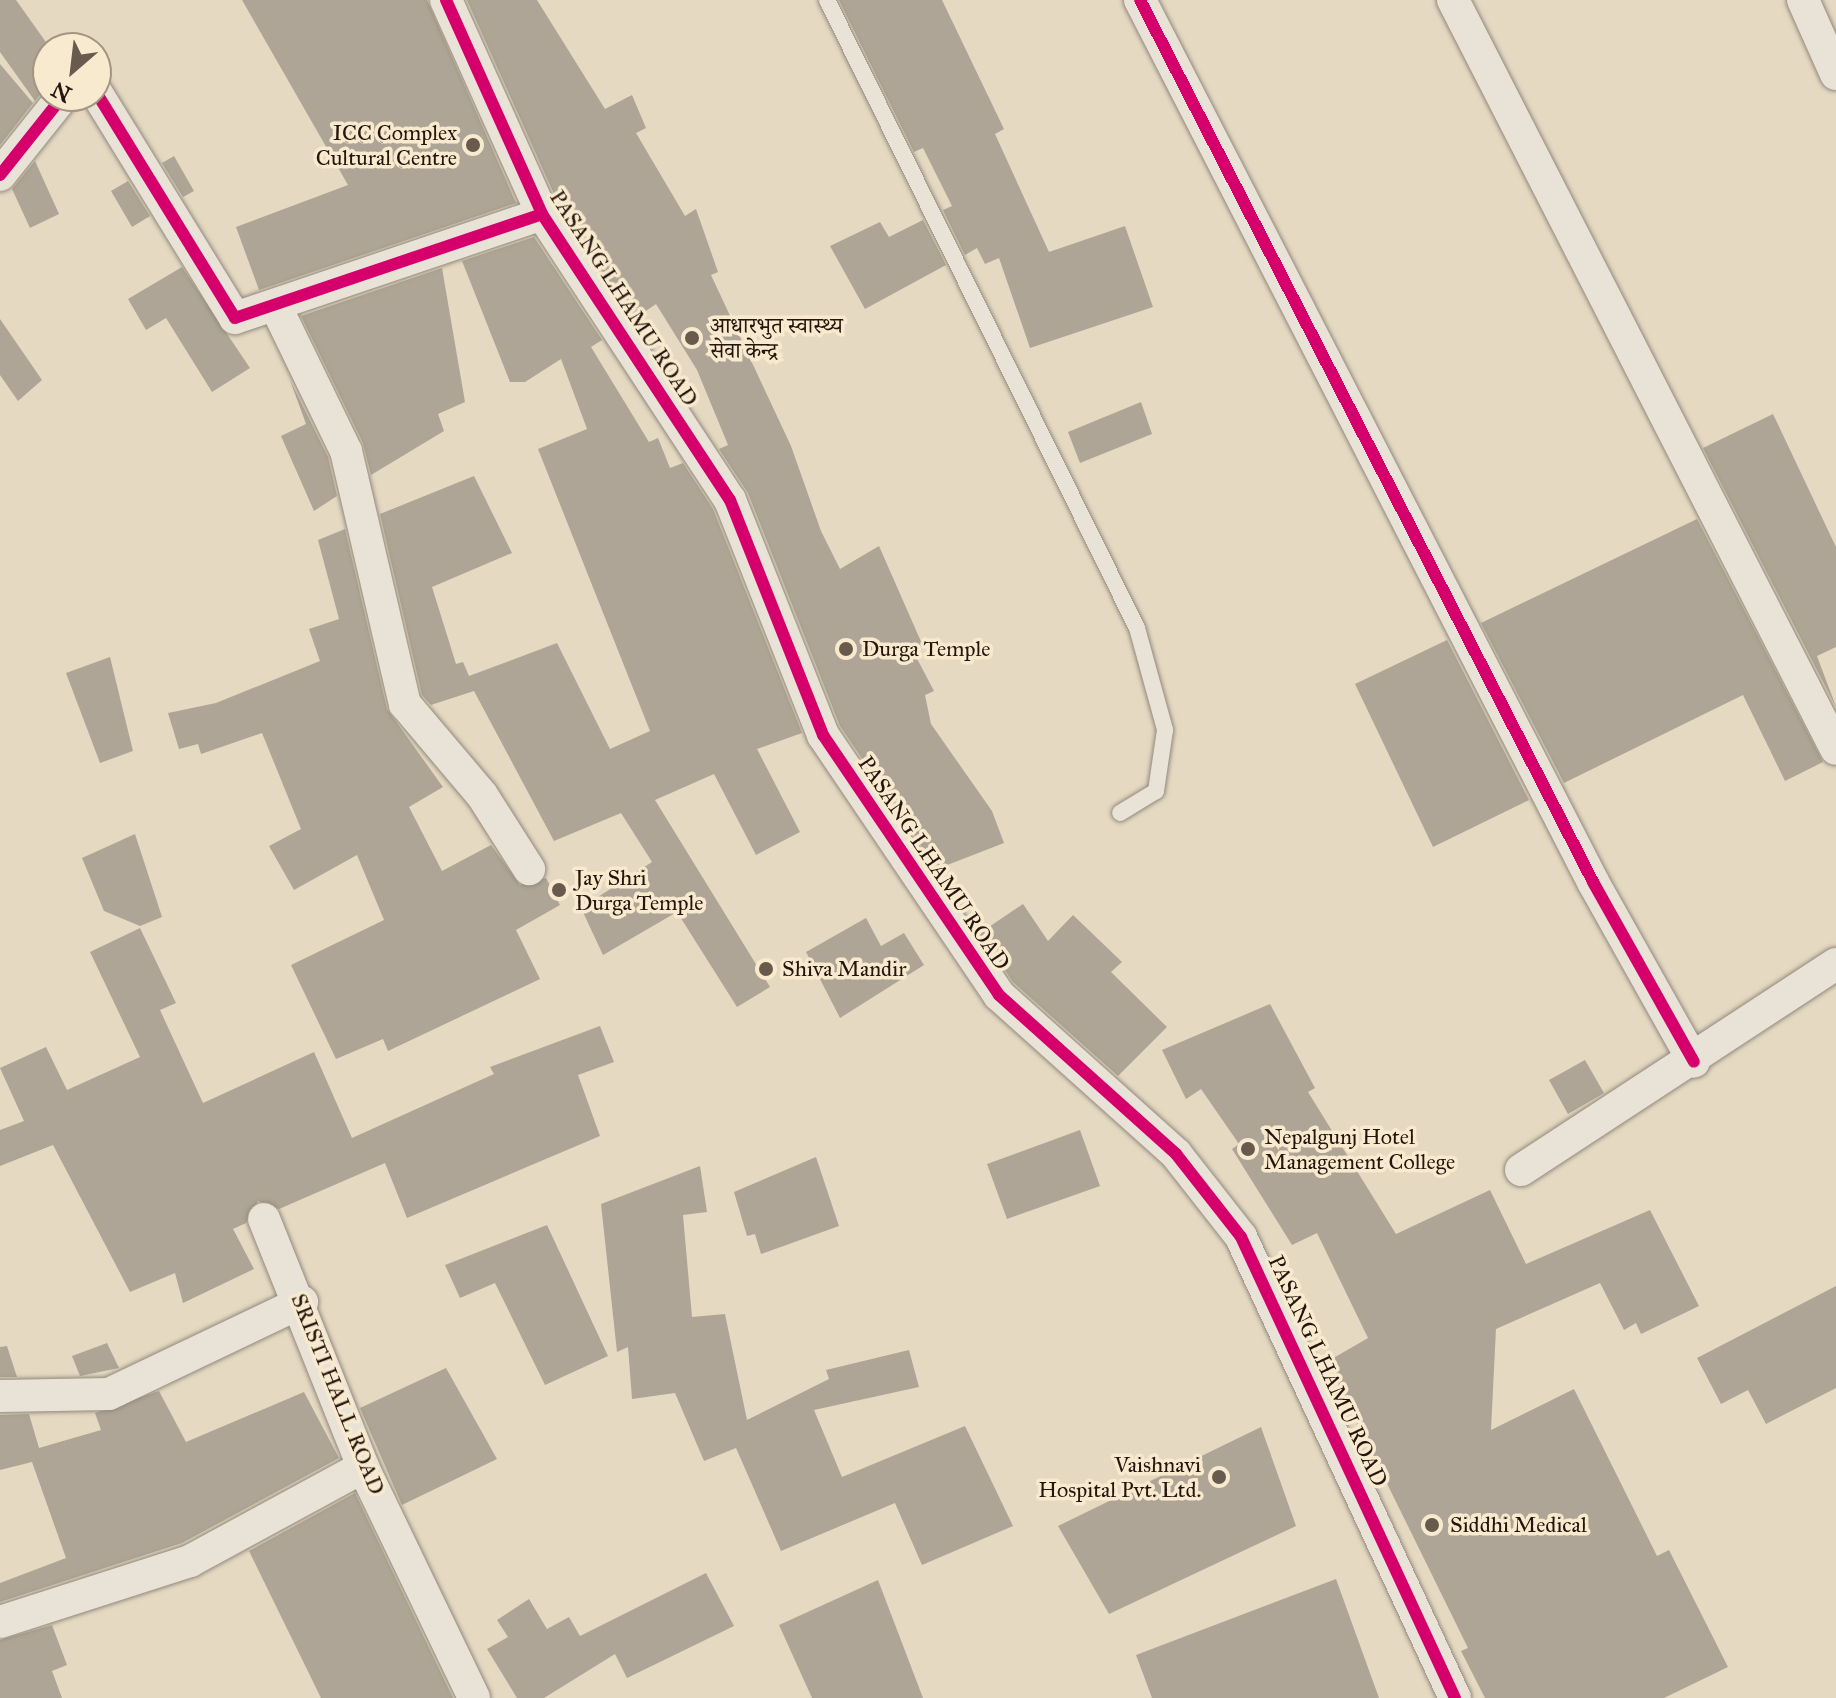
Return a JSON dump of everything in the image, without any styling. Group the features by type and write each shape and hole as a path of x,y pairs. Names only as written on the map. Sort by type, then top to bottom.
{"street":[{"name":"PASANG LHAMU ROAD","path":"446,0 542,214 730,500 823,735 999,995 1176,1154 1241,1237 1455,1698"},
{"path":"1140,0 1398,509 1694,1062"},
{"path":"1453,0 1836,749"},
{"path":"1803,0 1836,74"},
{"path":"0,175 50,112"},
{"path":"108,112 235,318 276,307 542,214"},
{"path":"276,307 346,451 405,704 482,795 529,869"},
{"path":"1521,1170 1694,1062 1836,964"},
{"name":"SRISTI HALL ROAD","path":"264,1219 302,1302 363,1467 474,1698"},
{"path":"0,1396 109,1394 302,1302"},
{"path":"0,1622 190,1561 363,1467"}],"lane":[{"path":"827,0 1137,628 1165,730 1156,791 1120,813"}],"building":[{"path":"0,0 16,0 39,32 32,32 32,97 0,52"},
{"path":"242,0 427,0 516,203 259,290 236,227 348,185"},
{"path":"467,0 537,0 605,109 632,95 646,128 636,133 685,216 696,209 718,272 711,275 791,446 821,531 840,569 879,546 923,646 913,651 934,691 925,695 931,724 992,811 1004,843 937,869 840,726 748,493 719,449 728,445 697,370 656,304 634,319 559,205"},
{"path":"839,0 942,0 1004,129 995,134 1049,252 1125,226 1153,307 1030,348 999,258 985,264 977,248 965,255 943,210 952,206 923,148 914,152"},
{"path":"0,64 32,104 0,145"},
{"path":"174,156 194,191 183,197 162,163"},
{"path":"35,161 59,214 30,228 12,189"},
{"path":"128,181 150,216 132,227 111,191"},
{"path":"923,220 946,265 865,309 830,246 880,222 889,237"},
{"path":"534,237 602,340 591,347 649,442 658,438 670,468 683,463 713,509 802,733 757,749 800,832 756,855 714,774 655,800 770,987 737,1007 677,912 603,955 581,908 652,862 621,813 554,841 474,691 431,705 422,695 380,514 474,476 512,553 432,587 456,664 463,662 469,676 557,643 610,749 650,731 538,449 587,429 561,359 525,382 510,382 462,261"},
{"path":"182,267 250,368 212,392 166,318 146,330 128,299"},
{"path":"442,268 465,402 438,414 444,431 371,475 363,443 301,316"},
{"path":"0,319 42,380 18,401 0,375"},
{"path":"290,380 328,457 337,496 314,511 281,436 306,424"},
{"path":"1141,402 1152,434 1080,463 1068,432"},
{"path":"1773,414 1836,547 1836,647 1817,656 1836,707 1703,448"},
{"path":"1697,519 1823,762 1785,781 1743,695 1564,783 1481,623"},
{"path":"345,529 387,709 443,787 409,807 442,871 491,845 520,885 546,878 560,905 516,930 540,979 388,1051 383,1039 336,1059 291,965 384,920 357,855 294,890 269,846 301,829 262,733 201,754 198,744 179,749 168,713 216,703 320,661 309,629 339,619 318,540"},
{"path":"1447,640 1529,800 1433,847 1355,684"},
{"path":"110,657 133,751 100,763 66,673"},
{"path":"135,834 162,917 140,926 104,911 82,858"},
{"path":"1023,904 1048,941 1073,915 1122,962 1111,972 1167,1027 1118,1076 1013,982 980,933"},
{"path":"866,918 881,946 904,933 924,965 840,1018 806,952"},
{"path":"140,928 176,1003 160,1010 203,1103 314,1052 352,1138 494,1074 490,1067 600,1026 614,1062 578,1075 600,1136 407,1218 385,1163 279,1209 258,1201 246,1223 233,1229 254,1269 183,1303 175,1273 130,1292 53,1145 0,1166 0,1130 24,1121 0,1068 46,1047 67,1090 140,1057 90,952"},
{"path":"1270,1004 1315,1088 1308,1092 1396,1234 1490,1190 1526,1264 1650,1210 1699,1306 1641,1334 1636,1323 1624,1330 1600,1283 1496,1329 1491,1430 1574,1389 1657,1556 1669,1550 1728,1667 1664,1698 1485,1698 1461,1651 1468,1648 1337,1382 1330,1360 1368,1338 1317,1233 1292,1245 1232,1149 1239,1144 1201,1089 1186,1099 1162,1050"},
{"path":"1585,1060 1604,1093 1568,1114 1549,1080"},
{"path":"1080,1130 1100,1186 1007,1219 987,1164"},
{"path":"816,1157 839,1226 761,1254 755,1234 747,1236 734,1192"},
{"path":"700,1166 707,1212 683,1215 692,1317 725,1314 747,1420 829,1379 826,1370 909,1350 919,1387 814,1410 842,1477 965,1426 1013,1526 922,1565 895,1503 781,1551 736,1448 704,1461 675,1393 632,1399 628,1347 617,1352 601,1204"},
{"path":"547,1225 608,1356 545,1385 495,1283 460,1298 445,1265"},
{"path":"1836,1286 1836,1388 1766,1424 1748,1390 1721,1404 1697,1358"},
{"path":"107,1343 119,1368 80,1376 72,1356"},
{"path":"7,1346 17,1377 0,1377 0,1347"},
{"path":"446,1368 497,1459 402,1505 360,1408"},
{"path":"159,1391 186,1442 304,1392 339,1458 182,1543 0,1602 0,1583 66,1558 32,1462 0,1470 0,1415 29,1414 39,1448 101,1430 95,1413"},
{"name":"Vaishnavi Hospital Pvt. Ltd.","path":"1261,1427 1296,1526 1109,1614 1058,1526"},
{"path":"355,1493 453,1698 321,1698 249,1551"},
{"path":"706,1573 734,1626 627,1678 615,1654 544,1698 517,1698 487,1649 508,1637 497,1620 529,1599 547,1629 569,1617 580,1636"},
{"path":"1336,1579 1379,1698 1152,1698 1136,1655"},
{"path":"878,1580 923,1698 812,1698 779,1625"},
{"path":"52,1625 67,1665 52,1671 62,1698 0,1698 0,1640"}],"cycle path":[{"path":"446,0 542,214 730,500 823,735 999,995 1176,1154 1241,1237 1455,1698"},
{"path":"1140,0 1593,882 1694,1062"},
{"path":"0,175 50,112"},
{"path":"108,112 235,318 542,214"}],"place":[{"name":"ICC Complex Cultural Centre","path":"473,145"},
{"name":"आधारभुत स्वास्थ्य सेवा केन्द्र","path":"692,338"},
{"name":"Durga Temple","path":"846,649"},
{"name":"Jay Shri Durga Temple","path":"559,890"},
{"name":"Shiva Mandir","path":"766,969"},
{"name":"Nepalgunj Hotel Management College","path":"1248,1149"},
{"name":"Vaishnavi Hospital Pvt. Ltd.","path":"1219,1477"},
{"name":"Siddhi Medical","path":"1432,1525"}]}
